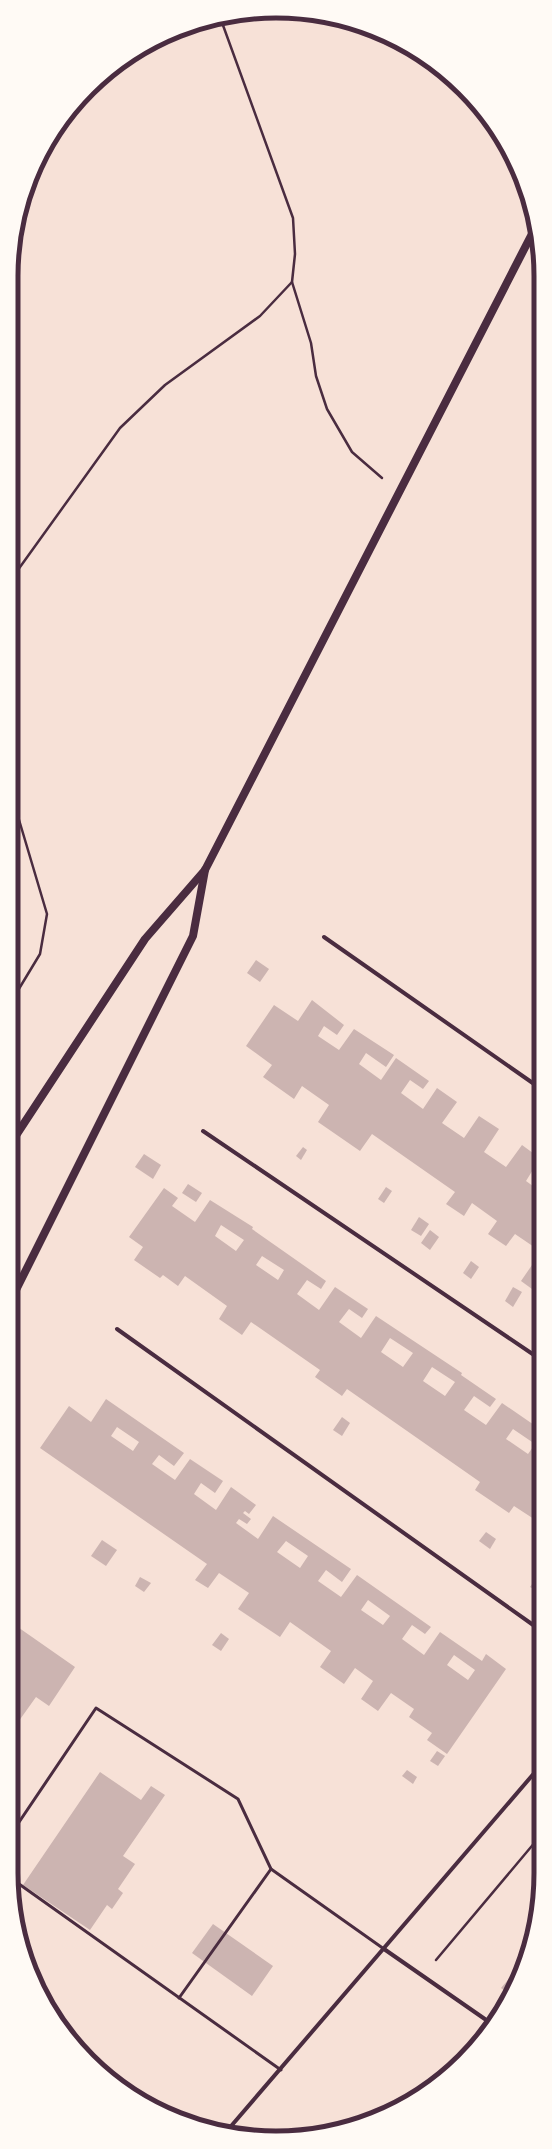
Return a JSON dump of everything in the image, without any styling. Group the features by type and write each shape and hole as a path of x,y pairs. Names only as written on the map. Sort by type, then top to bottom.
{"main road":[{"path":"18,1132 145,939 205,870 531,235"},
{"path":"18,1286 193,936 205,870"}],"street":[{"path":"324,937 534,1084"},
{"path":"203,1131 534,1355"},
{"path":"117,1329 534,1626"},
{"path":"231,2127 281,2070 534,1773"},
{"path":"384,1949 487,2021"}],"lane":[{"path":"18,1824 96,1708 238,1799 271,1869 384,1949"},
{"path":"179,1998 271,1869"},
{"path":"19,1884 281,2070"}],"path":[{"path":"222,24 293,218 295,254 292,282 311,343 316,376 327,409 352,452 399,493"},
{"path":"18,570 120,428 164,385 260,316 292,282"},
{"path":"18,816 47,914 40,954 18,991"},
{"path":"422,1976 534,1843"}],"building":[{"path":"256,960 269,969 260,982 247,973"},
{"path":"312,1000 344,1025 337,1035 324,1026 318,1036 339,1050 354,1029 394,1055 386,1067 366,1053 359,1064 381,1080 396,1058 429,1081 423,1089 410,1080 401,1093 423,1109 437,1088 457,1102 442,1123 464,1138 479,1116 499,1129 484,1152 506,1167 522,1145 534,1154 534,1168 526,1181 534,1187 534,1247 515,1234 506,1246 488,1234 497,1221 472,1203 464,1216 446,1204 455,1192 372,1134 360,1151 318,1122 329,1105 302,1086 294,1099 263,1077 272,1065 246,1046 274,1005 298,1021"},
{"path":"303,1147 307,1150 301,1160 296,1156"},
{"path":"144,1154 161,1165 153,1179 135,1167"},
{"path":"188,1184 202,1193 196,1202 182,1193"},
{"path":"386,1187 392,1191 384,1203 378,1199"},
{"path":"164,1188 178,1198 172,1206 195,1222 210,1200 253,1227 252,1229 326,1281 321,1289 307,1280 297,1294 319,1310 335,1287 368,1309 362,1318 349,1309 339,1322 361,1338 376,1316 462,1373 461,1375 496,1399 490,1407 474,1396 464,1410 486,1425 502,1403 534,1425 534,1443 513,1429 506,1439 528,1454 534,1445 534,1519 514,1506 509,1513 475,1490 480,1482 347,1389 342,1396 315,1377 320,1370 251,1322 242,1335 219,1319 227,1306 185,1276 178,1286 163,1275 160,1278 134,1260 143,1247 129,1237","holes":["221,1225 244,1240 236,1251 215,1236","262,1256 284,1270 278,1280 256,1265","390,1338 413,1353 403,1367 381,1352","432,1367 455,1382 445,1396 423,1381"]},
{"path":"419,1217 429,1224 421,1236 411,1230"},
{"path":"430,1230 439,1237 430,1250 421,1243"},
{"path":"471,1261 479,1267 471,1279 463,1273"},
{"path":"532,1265 534,1267 534,1286 532,1289 521,1281"},
{"path":"513,1287 522,1292 513,1307 505,1301"},
{"path":"106,1399 184,1453 174,1466 159,1455 152,1464 175,1480 190,1459 223,1481 215,1493 201,1483 194,1494 216,1510 231,1487 256,1505 249,1514 245,1511 243,1513 251,1519 247,1524 239,1519 236,1523 258,1539 273,1516 351,1569 342,1582 326,1570 318,1581 341,1597 357,1575 431,1627 425,1634 412,1625 402,1639 424,1655 440,1632 482,1661 486,1654 506,1669 447,1754 427,1740 432,1733 409,1717 414,1709 391,1693 378,1711 361,1699 373,1681 355,1668 344,1684 320,1667 331,1651 290,1622 280,1637 238,1609 249,1593 219,1573 208,1588 195,1580 207,1564 40,1448 69,1406 91,1422","holes":["117,1427 139,1442 133,1451 111,1436","286,1541 308,1556 300,1568 277,1552","368,1600 390,1616 383,1625 361,1610","454,1655 475,1670 468,1680 447,1665"]},
{"path":"342,1417 350,1423 342,1436 333,1430"},
{"path":"486,1532 496,1539 490,1549 479,1541"},
{"path":"102,1540 117,1550 106,1566 91,1556"},
{"path":"140,1577 151,1583 144,1592 135,1586"},
{"path":"534,1581 534,1589 530,1587"},
{"path":"18,1627 75,1667 49,1706 36,1697 18,1722"},
{"path":"221,1633 229,1639 221,1651 212,1645"},
{"path":"437,1751 445,1756 438,1766 430,1761"},
{"path":"407,1770 417,1777 413,1784 402,1776"},
{"path":"100,1772 141,1800 151,1786 165,1795 123,1856 135,1864 118,1889 123,1893 112,1909 107,1905 90,1930 23,1885"},
{"path":"213,1924 273,1966 252,1996 192,1953"},
{"path":"513,1974 505,1991 501,1988"}]}
